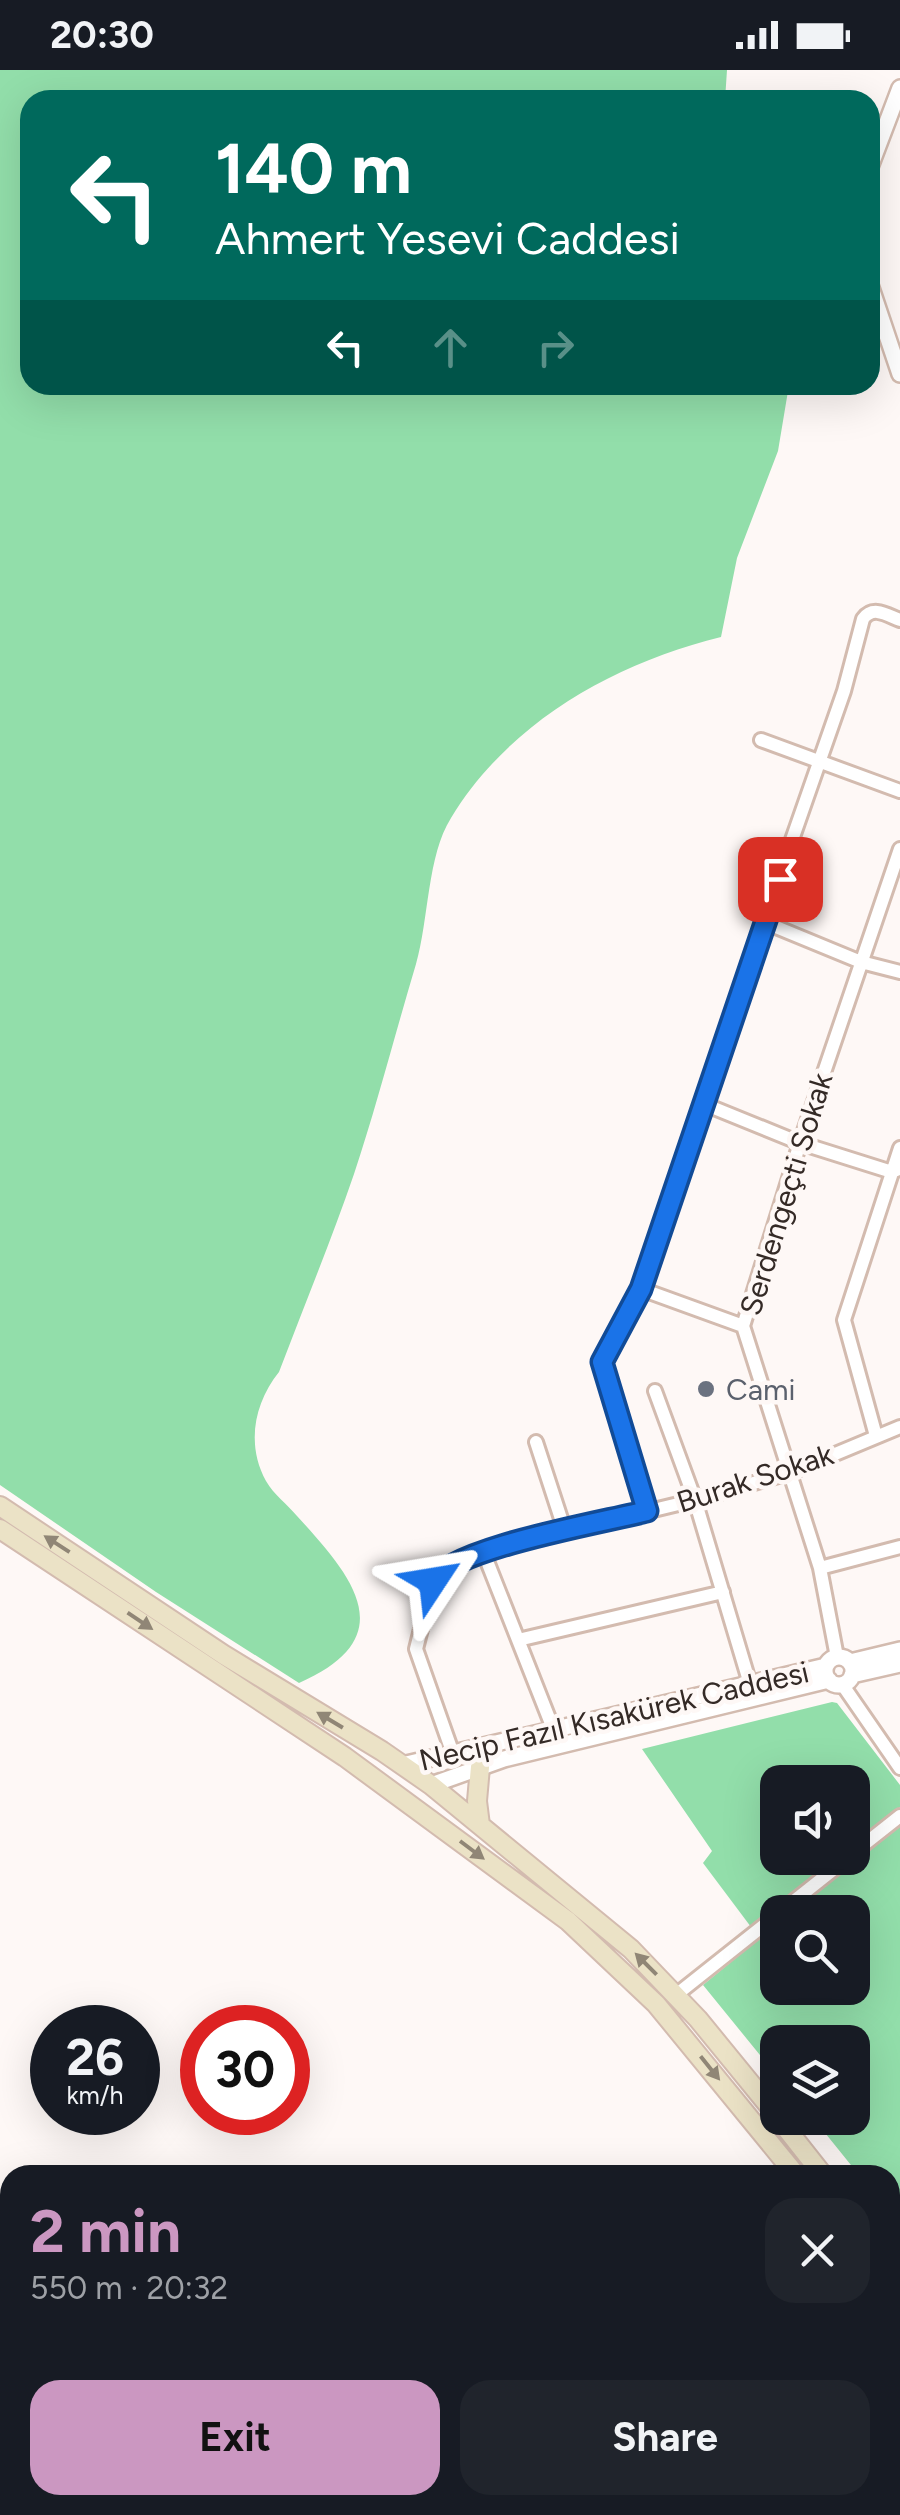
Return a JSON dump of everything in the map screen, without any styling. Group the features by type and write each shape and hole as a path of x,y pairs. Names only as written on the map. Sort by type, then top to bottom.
{"main road":[{"path":"0,1506 224,1655 430,1785 632,1949 760,2095"},
{"path":"0,1529 386,1786 558,1913 620,1967 679,2030 788,2165"},
{"path":"386,1786 402,1765"},
{"path":"480,1767 476,1801 480,1825"},
{"path":"414,1806 430,1785"},
{"path":"792,2135 815,2165"}],"street":[{"path":"880,141 900,88"},
{"path":"880,315 900,374"},
{"path":"647,1511 602,1362 641,1289 844,691 864,616 876,611 900,620"},
{"path":"761,740 900,790"},
{"name":"Serdengeçti Sokak","path":"839,1670 820,1568 743,1326 800,1143 900,849"},
{"path":"764,922 862,962 900,972"},
{"path":"704,1104 800,1143 896,1170"},
{"path":"876,1436 844,1320 896,1170 900,1148"},
{"path":"641,1289 743,1326"},
{"path":"655,1391 695,1500 750,1684"},
{"name":"Burak Sokak","path":"453,1754 416,1649 436,1574 482,1551 695,1500 792,1472 900,1427"},
{"path":"536,1442 564,1531"},
{"path":"820,1568 900,1547"},
{"path":"482,1551 554,1731"},
{"path":"518,1640 723,1592"},
{"name":"Necip Fazıl Kısakürek Caddesi","path":"430,1785 504,1758 839,1670 900,1650"},
{"name":"Necip Fazıl Kısakürek Caddesi","path":"402,1765 750,1684 900,1664"},
{"path":"839,1670 900,1768"},
{"path":"870,1840 900,1816"},
{"path":"801,1895 826,1875"},
{"path":"676,1995 760,1928"}],"green space":[{"path":"0,70 727,70 726,90 20,90 20,395 787,395 778,451 737,558 721,637 642,663 568,701 503,753 475,784 443,833 416,964 362,1148 256,1425 256,1453 266,1481 336,1561 350,1584 358,1605 359,1626 351,1646 331,1665 299,1683 156,1592 0,1485"},
{"path":"837,1703 900,1785 900,1807 870,1831 870,1765 760,1765 760,1875 816,1875 791,1895 760,1895 760,1920 751,1927 703,1863 712,1851 642,1749"},
{"path":"900,1823 900,2165 851,2165 827,2135 870,2135 870,2025 760,2025 760,2055 703,1985 760,1938 760,2005 870,2005 870,1895 812,1895 836,1875 870,1875 870,1847"}],"place":[{"name":"Cami","path":"706,1389"}],"route":[{"path":"433,1581 442,1569 482,1551 647,1511 602,1362 641,1289 780,879"}]}
